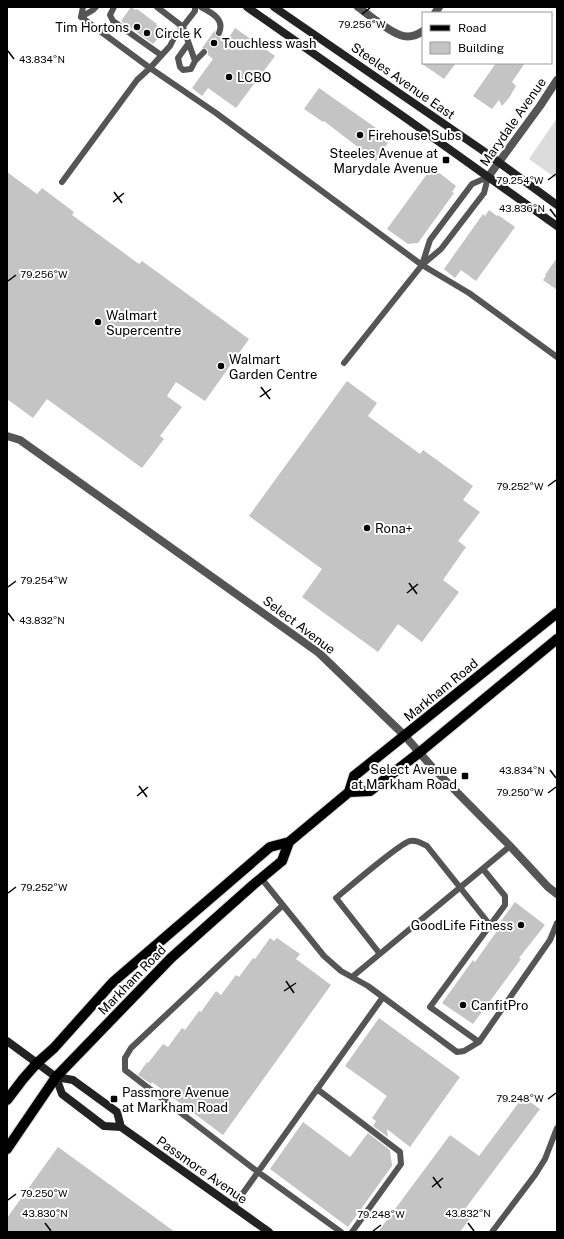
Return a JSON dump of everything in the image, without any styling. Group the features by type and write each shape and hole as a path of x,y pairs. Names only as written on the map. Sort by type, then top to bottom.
{"main road":[{"path":"247,7 407,118 557,226"},
{"name":"Steeles Avenue East","path":"274,7 499,162 557,205"},
{"name":"Markham Road","path":"7,1100 22,1079 54,1048 113,982 270,847 289,842 349,792 354,776 557,613"},
{"path":"349,792 370,791 420,752 557,639"},
{"name":"Markham Road","path":"7,1149 56,1077 171,958 261,878 282,862 289,842"},
{"path":"7,1041 56,1077 73,1080 117,1112 121,1127"},
{"name":"Passmore Avenue","path":"56,1077 62,1094 104,1126 121,1127 269,1232"}],"street":[{"path":"358,7 399,35 407,37 416,36 422,32"},
{"name":"Marydale Avenue","path":"488,177 531,119 557,80"},
{"name":"Select Avenue","path":"7,436 20,440 318,653 405,736 432,767 548,887 557,894"}],"lane":[{"path":"81,17 83,7"},
{"path":"81,17 96,7"},
{"path":"114,7 110,15 113,21 161,55"},
{"path":"62,182 137,80 170,46 174,38 195,11 195,7"},
{"path":"201,7 220,20 221,28 219,33"},
{"path":"161,8 173,15 183,27 195,61"},
{"path":"81,17 150,68 210,109 422,265 469,293 557,357"},
{"path":"188,44 178,58 180,67 184,70 190,69 195,61 204,52"},
{"path":"422,265 430,240 467,190 472,184 488,177"},
{"path":"344,363 422,265 441,249 484,193 488,177"},
{"path":"380,954 336,898 409,841 419,841 427,846 490,925"},
{"path":"352,977 510,846"},
{"path":"479,1042 430,1007 505,905 505,896 483,869"},
{"path":"261,878 324,956 341,971 368,986 457,1052 464,1051 479,1042 550,940 557,922"},
{"path":"283,905 131,1048 125,1058 125,1070 258,1172 341,1232"},
{"path":"234,1207 383,997"},
{"path":"317,1089 400,1152 401,1164 352,1232"},
{"path":"492,1232 542,1165 552,1144 557,1128"}],"shaded area":[{"path":"557,118 557,179 529,159"}],"building":[{"path":"131,7 136,10 137,9 164,31 153,44 121,21"},
{"name":"LCBO","path":"235,28 275,56 236,108 208,88 202,96 192,88 213,59 208,55 207,49 202,48 215,30 216,36 220,37 223,35 228,39"},
{"path":"422,64 455,64 444,79"},
{"path":"495,64 524,64 512,82 516,86 502,106 499,100 492,109 473,96"},
{"path":"319,88 376,128 375,129 389,139 376,161 324,121 323,122 304,109"},
{"path":"433,168 456,186 452,192 454,193 418,243 408,244 387,229"},
{"name":"Walmart Supercentre","path":"7,172 37,194 42,188 74,212 72,215 139,264 142,261 249,339 205,401 176,382 167,396 182,407 160,436 164,439 142,468 47,399 33,418 7,399"},
{"path":"489,210 515,227 476,281 461,270 455,278 444,269 483,214 485,216"},
{"path":"557,258 557,290 543,280"},
{"name":"Rona+","path":"347,381 377,403 368,416 420,454 423,450 473,486 463,500 480,512 458,541 466,547 443,580 459,592 422,642 398,624 378,652 302,597 322,569 249,516"},
{"path":"515,902 545,925 519,958 521,959 473,1024 442,1003 473,960 475,962 497,931 495,929"},
{"path":"270,938 274,941 277,938 300,954 296,959 331,985 223,1135 152,1082 151,1084 138,1075 163,1044 168,1047 182,1028 185,1030 199,1011 201,1012 216,991 221,995 236,975 239,977 253,958 255,959"},
{"path":"379,1018 460,1077 410,1147 387,1129 388,1137 373,1126 376,1121 372,1118 387,1096 345,1066"},
{"path":"523,1097 540,1109 462,1213 470,1218 460,1232 378,1232 450,1135 479,1156"},
{"path":"303,1122 350,1157 368,1133 390,1150 392,1166 348,1227 270,1169"},
{"path":"58,1147 175,1232 7,1232 7,1218"}],"place":[{"name":"Tim Hortons","path":"137,27"},
{"name":"Circle K","path":"147,33"},
{"name":"Touchless wash","path":"214,43"},
{"name":"LCBO","path":"229,77"},
{"name":"Firehouse Subs","path":"360,135"},
{"name":"Steeles Avenue at Marydale Avenue","path":"446,160"},
{"name":"Walmart Supercentre","path":"98,322"},
{"name":"Walmart Garden Centre","path":"221,366"},
{"name":"Rona+","path":"367,528"},
{"name":"Select Avenue at Markham Road","path":"465,776"},
{"name":"GoodLife Fitness","path":"521,925"},
{"name":"CanfitPro","path":"463,1005"},
{"name":"Passmore Avenue at Markham Road","path":"114,1099"}]}
